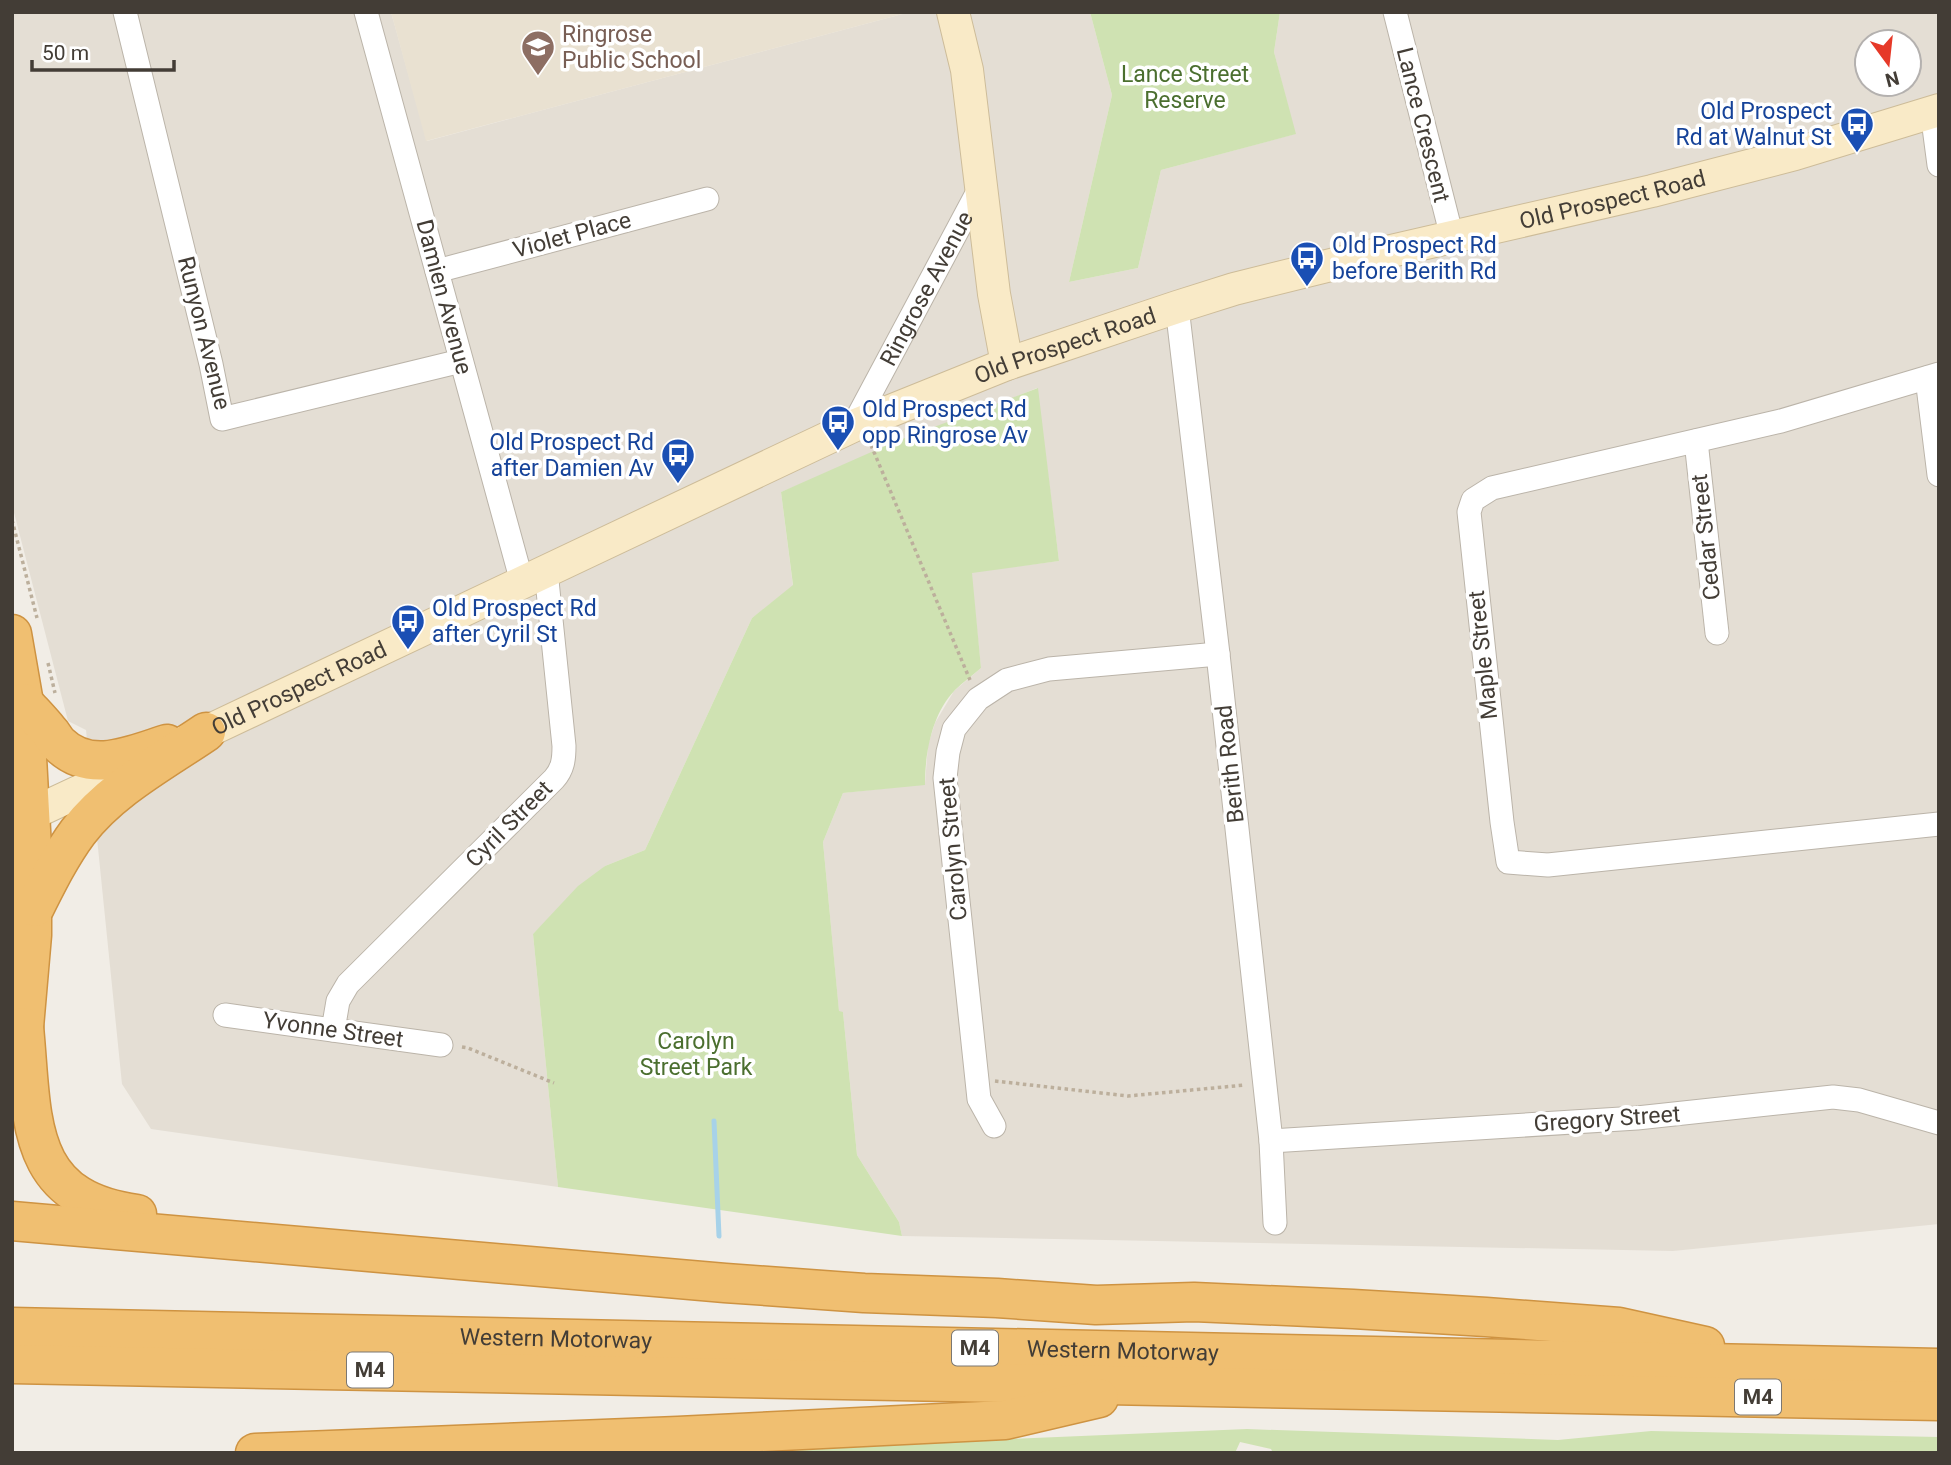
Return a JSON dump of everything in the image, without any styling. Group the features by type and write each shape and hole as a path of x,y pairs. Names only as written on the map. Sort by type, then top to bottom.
{"highway":[{"path":"12,634 24,703 21,819 33,911 24,1027 12,1076"},
{"path":"24,703 58,744 83,759 113,761 206,732"},
{"path":"33,911 67,849 90,819 121,789 206,732"},
{"path":"24,1027 33,1123 39,1148 47,1165 61,1183 79,1196 101,1207 121,1212 729,1267 1072,1286 1194,1302"},
{"path":"12,1221 864,1293 1096,1305 1194,1302 1367,1309 1619,1327 1792,1364"},
{"name":"Western Motorway","path":"12,1328 1939,1367"},
{"name":"Western Motorway","path":"12,1364 1939,1401"},
{"path":"255,1453 1006,1420 1152,1385"}],"main road":[{"name":"Ringrose Avenue","path":"953,12 967,70 994,294 1007,364"},
{"name":"Old Prospect Road","path":"21,819 853,426 1007,364 1234,289 1339,262 1665,188 1795,154 1936,111"}],"street":[{"name":"Runyon Avenue","path":"125,12 222,419 461,361"},
{"name":"Damien Avenue","path":"366,12 461,361 534,576"},
{"name":"Lance Crescent","path":"1395,12 1451,237"},
{"path":"1936,111 1939,164"},
{"name":"Ringrose Avenue","path":"853,426 980,188"},
{"name":"Violet Place","path":"437,271 708,198"},
{"name":"Berith Road","path":"1177,307 1265,1084 1275,1223"},
{"path":"1933,376 1939,475"},
{"name":"Maple Street","path":"1933,376 1801,416 1492,488 1472,500 1469,525 1508,862 1548,865 1939,824"},
{"name":"Cedar Street","path":"1696,441 1717,633"},
{"name":"Cyril Street","path":"332,1030 338,1001 348,984 554,779 563,765 564,746 534,576"},
{"name":"Carolyn Street","path":"994,1126 979,1099 976,1079 944,778 954,729 978,699 1007,680 1049,669 1218,654"},
{"name":"Yvonne Street","path":"225,1015 441,1045"},
{"name":"Gregory Street","path":"1271,1141 1637,1118 1833,1097 1859,1100 1939,1123"}],"path":[{"path":"853,426 872,446 978,699"},
{"path":"441,1045 468,1048 554,1083"},
{"path":"976,1079 1128,1096 1265,1084"}],"shaded area":[{"path":"12,12 391,12 427,141 910,12 1090,12 1112,95 1069,282 1138,268 1161,170 1295,134 1274,52 1280,12 1939,12 1939,1224 1673,1251 902,1236 899,1222 857,1155 843,1012 839,1012 823,842 843,793 925,784 928,745 935,723 954,691 981,668 971,572 1059,561 1037,388 781,492 793,586 752,618 645,850 605,866 533,934 558,1187 151,1129 122,1084 86,730 68,721 12,505"},
{"name":"Ringrose Public School","path":"391,12 910,12 426,141"}],"green space":[{"name":"Lance Street Reserve","path":"1090,12 1280,12 1274,52 1296,134 1161,170 1138,268 1069,282 1112,95"},
{"name":"Carolyn Street Park","path":"1038,388 1059,561 972,573 981,668 955,690 935,722 928,747 925,785 843,793 823,842 839,1011 843,1012 857,1155 899,1222 902,1236 558,1187 533,934 578,886 605,866 645,850 752,618 793,585 781,492 894,442"},
{"path":"1247,1429 1558,1440 1651,1431 1939,1437 1939,1453 1273,1453 1271,1449 1240,1442 1235,1453 671,1453"}],"waterway":[{"path":"714,1121 719,1236"}],"place":[{"name":"Ringrose Public School","path":"538,77"},
{"name":"Old Prospect Rd at Walnut St","path":"1857,154"},
{"name":"Old Prospect Rd before Berith Rd","path":"1307,288"},
{"name":"Old Prospect Rd opp Ringrose Av","path":"838,452"},
{"name":"Old Prospect Rd after Damien Av","path":"678,485"},
{"name":"Old Prospect Rd after Cyril St","path":"408,651"}]}
